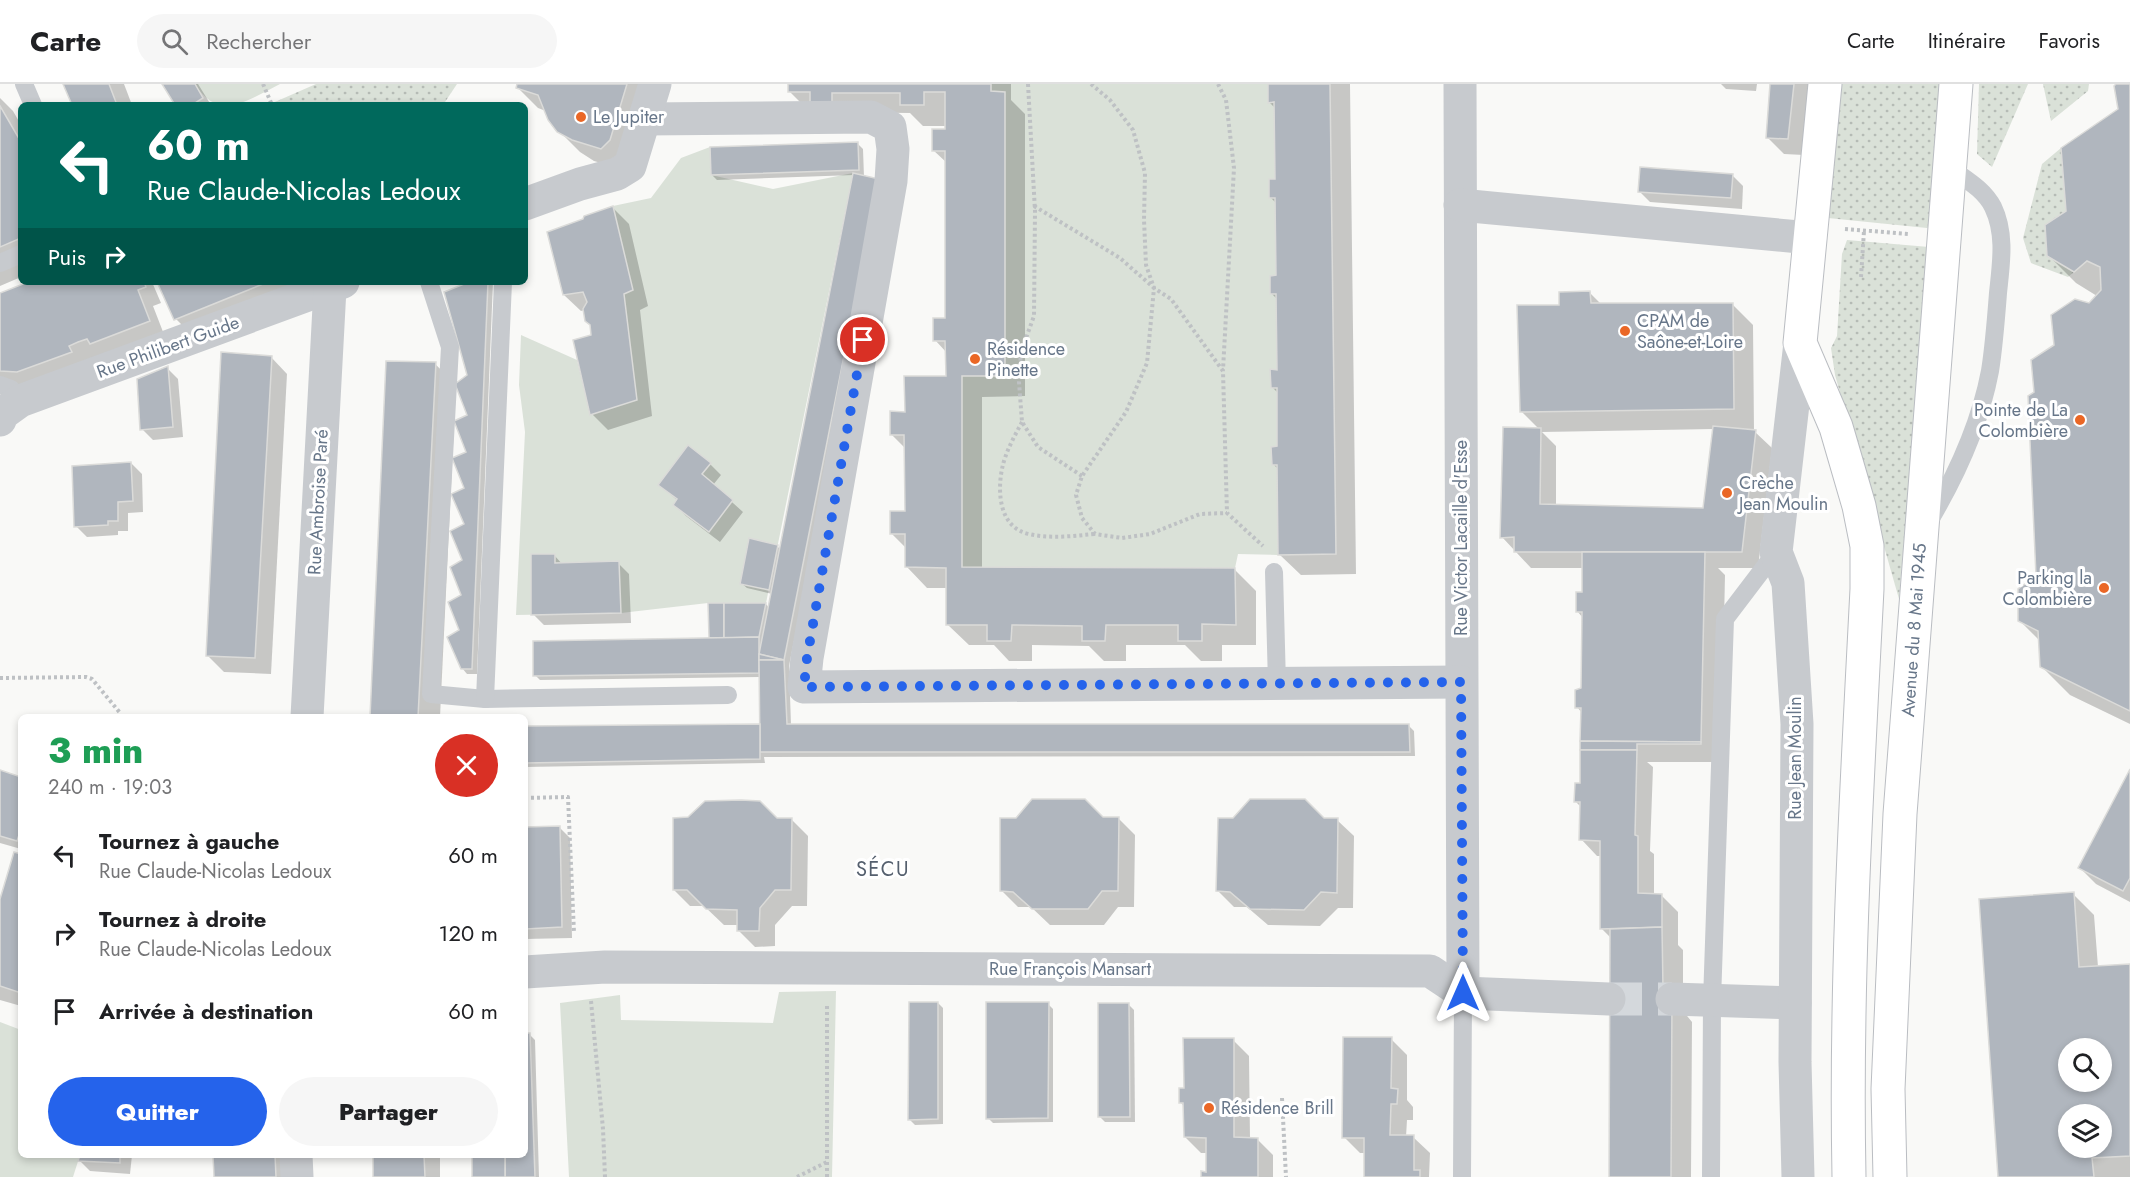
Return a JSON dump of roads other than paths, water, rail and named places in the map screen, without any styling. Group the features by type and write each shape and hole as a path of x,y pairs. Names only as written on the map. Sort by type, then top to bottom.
{"main road":[{"path":"1825,84 1800,343 1836,427 1859,506 1867,546 1850,960 1848,1107 1850,1177"},
{"name":"Avenue du 8 Mai 1945","path":"1890,1177 1888,1089 1900,814 1956,84"}],"street":[{"path":"528,203 580,184 617,174 630,166 655,84"},
{"name":"Rue Victor Lacaille d'Esse","path":"1460,84 1463,993"},
{"path":"644,119 871,117 890,127 893,149 891,181 807,658 804,687 1461,682"},
{"path":"1460,205 1811,232"},
{"name":"Rue Philibert Guide","path":"7,402 336,285"},
{"name":"Rue Ambroise Paré","path":"307,714 336,285"},
{"name":"Rue Jean Moulin","path":"1798,1177 1795,1003 1797,724 1788,583 1776,552 1800,343"},
{"name":"Rue François Mansart","path":"528,972 584,968 1430,971 1463,993"},
{"path":"1463,993 1609,999"},
{"path":"1672,999 1795,1003"},
{"path":"296,1158 297,1177"}],"lane":[{"path":"24,84 32,102"},
{"path":"1921,534 1963,456 1979,414 1990,371 2002,252 1999,224 1992,206 1982,191 1949,167"},
{"path":"0,263 18,255"},
{"path":"430,285 450,347 431,694 485,699 728,695"},
{"path":"485,699 503,285"},
{"path":"1711,1177 1712,1001 1725,619 1776,552"},
{"path":"1274,572 1278,684"},
{"path":"1462,1177 1463,993"}],"tunnel":[{"path":"1609,999 1672,999"}],"place":[{"name":"Le Jupiter","path":"581,117"},
{"name":"CPAM de Saône-et-Loire","path":"1625,331"},
{"name":"Résidence Pinette","path":"975,359"},
{"name":"Pointe de La Colombière","path":"2080,420"},
{"name":"Crèche Jean Moulin","path":"1727,493"},
{"name":"Parking la Colombière","path":"2104,588"},
{"name":"Résidence Brill","path":"1209,1108"}],"district":[{"name":"SÉCU","path":"883,869"}]}
